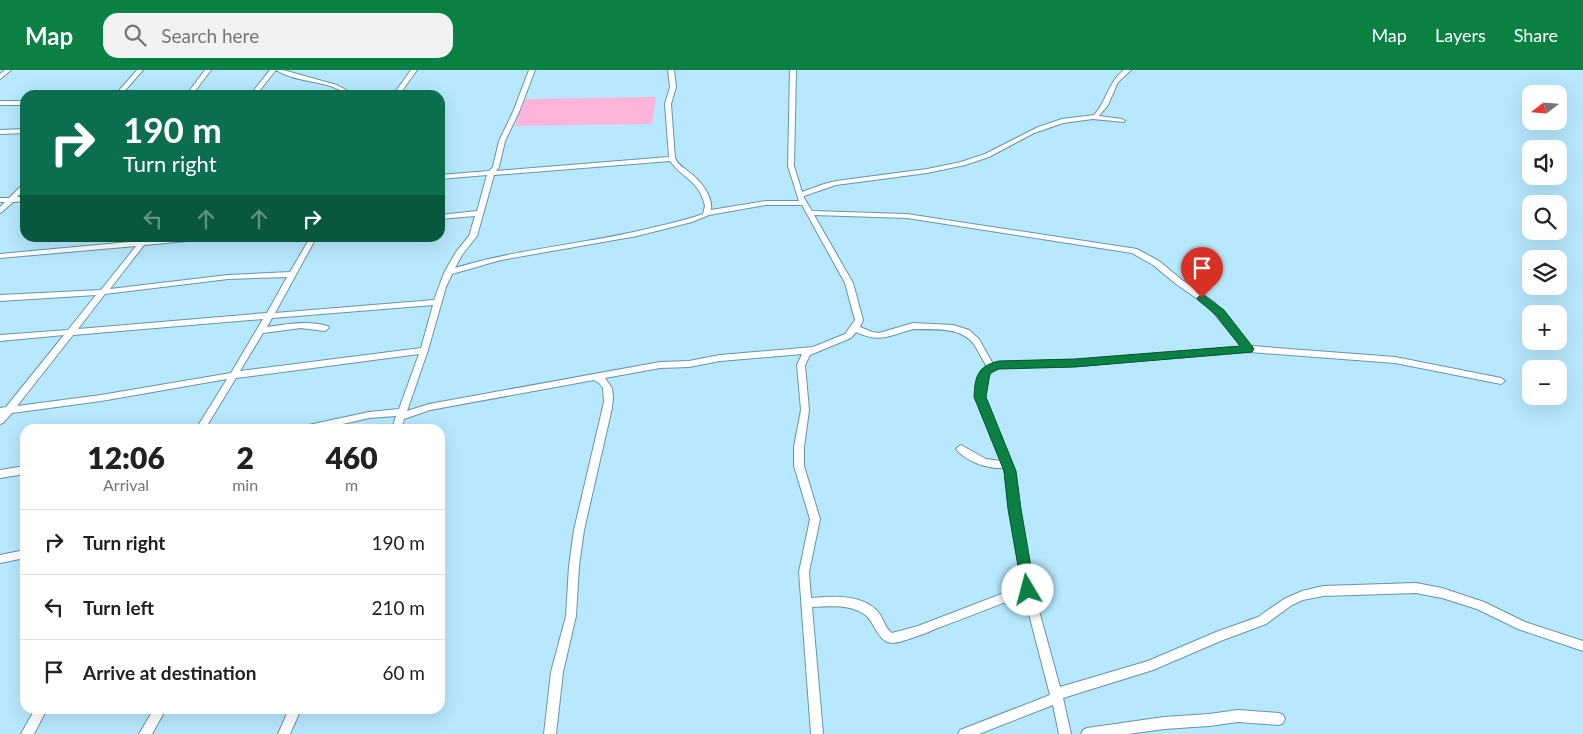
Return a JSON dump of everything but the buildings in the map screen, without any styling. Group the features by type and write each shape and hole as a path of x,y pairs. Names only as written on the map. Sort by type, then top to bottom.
{"street":[{"path":"0,76 8,70"},
{"path":"122,90 140,70"},
{"path":"193,90 208,70"},
{"path":"257,90 274,70"},
{"path":"278,70 335,86 343,90"},
{"path":"400,90 414,70"},
{"path":"398,424 424,350 448,273 459,254 473,236 491,173 496,168 502,141 516,112 532,70"},
{"path":"671,70 672,89 668,102 671,126 670,155 690,175 705,196 710,207 707,213"},
{"path":"793,70 791,166 802,199 849,283 859,320 856,328 848,336 804,355 801,365 805,410 799,447 801,473 815,518 815,528 804,572 817,734"},
{"path":"1092,117 1101,112 1113,83 1128,70"},
{"path":"0,103 20,102"},
{"path":"448,273 478,263 647,232 697,218 707,213 802,199 826,185 968,162 994,152 1024,135 1061,122 1092,117 1122,122"},
{"path":"0,132 20,130"},
{"path":"445,177 672,159"},
{"path":"0,211 20,190"},
{"path":"0,200 20,199"},
{"path":"445,216 480,212"},
{"path":"810,213 923,218 1134,251 1150,258 1179,282 1211,304 1249,349"},
{"path":"0,256 126,242"},
{"path":"0,421 4,410 104,292 142,242"},
{"path":"203,424 235,375 311,242"},
{"path":"0,298 104,292 228,277 292,274"},
{"path":"0,338 438,302"},
{"path":"260,331 294,326 318,326 325,328"},
{"path":"856,328 871,335 879,336 913,326 953,328 966,332 976,341 991,367"},
{"path":"1064,734 1028,590 1008,464 980,397 982,377 985,371 999,365 1075,363 1249,349 1394,360 1502,381"},
{"path":"4,410 101,398 235,375 424,350"},
{"path":"327,424 369,415 401,414 660,365 689,364 720,358 812,350"},
{"path":"550,734 557,672 571,616 574,566 579,530 604,433 608,406 608,386 604,381 597,378"},
{"path":"406,401 413,406 425,408"},
{"path":"961,449 983,463 999,466 1008,464"},
{"path":"0,474 20,471"},
{"path":"0,559 20,555"},
{"path":"966,734 1056,696 1149,666 1220,636 1262,621 1288,602 1302,596 1323,591 1416,588 1442,593 1480,605 1522,626 1583,646"},
{"path":"806,603 825,602 861,606 871,612 887,637 892,638 918,631 1028,590"},
{"path":"28,734 38,714"},
{"path":"145,734 157,714"},
{"path":"284,734 293,714"},
{"path":"1088,734 1164,723 1238,716 1278,719"}],"shaded area":[{"path":"656,97 652,124 515,126 525,99"}],"route":[{"path":"1028,590 1014,509 1014,494 1010,471 996,433 984,411 980,397 980,386 985,371 999,365 1050,365 1249,349 1220,313 1202,298"}]}
